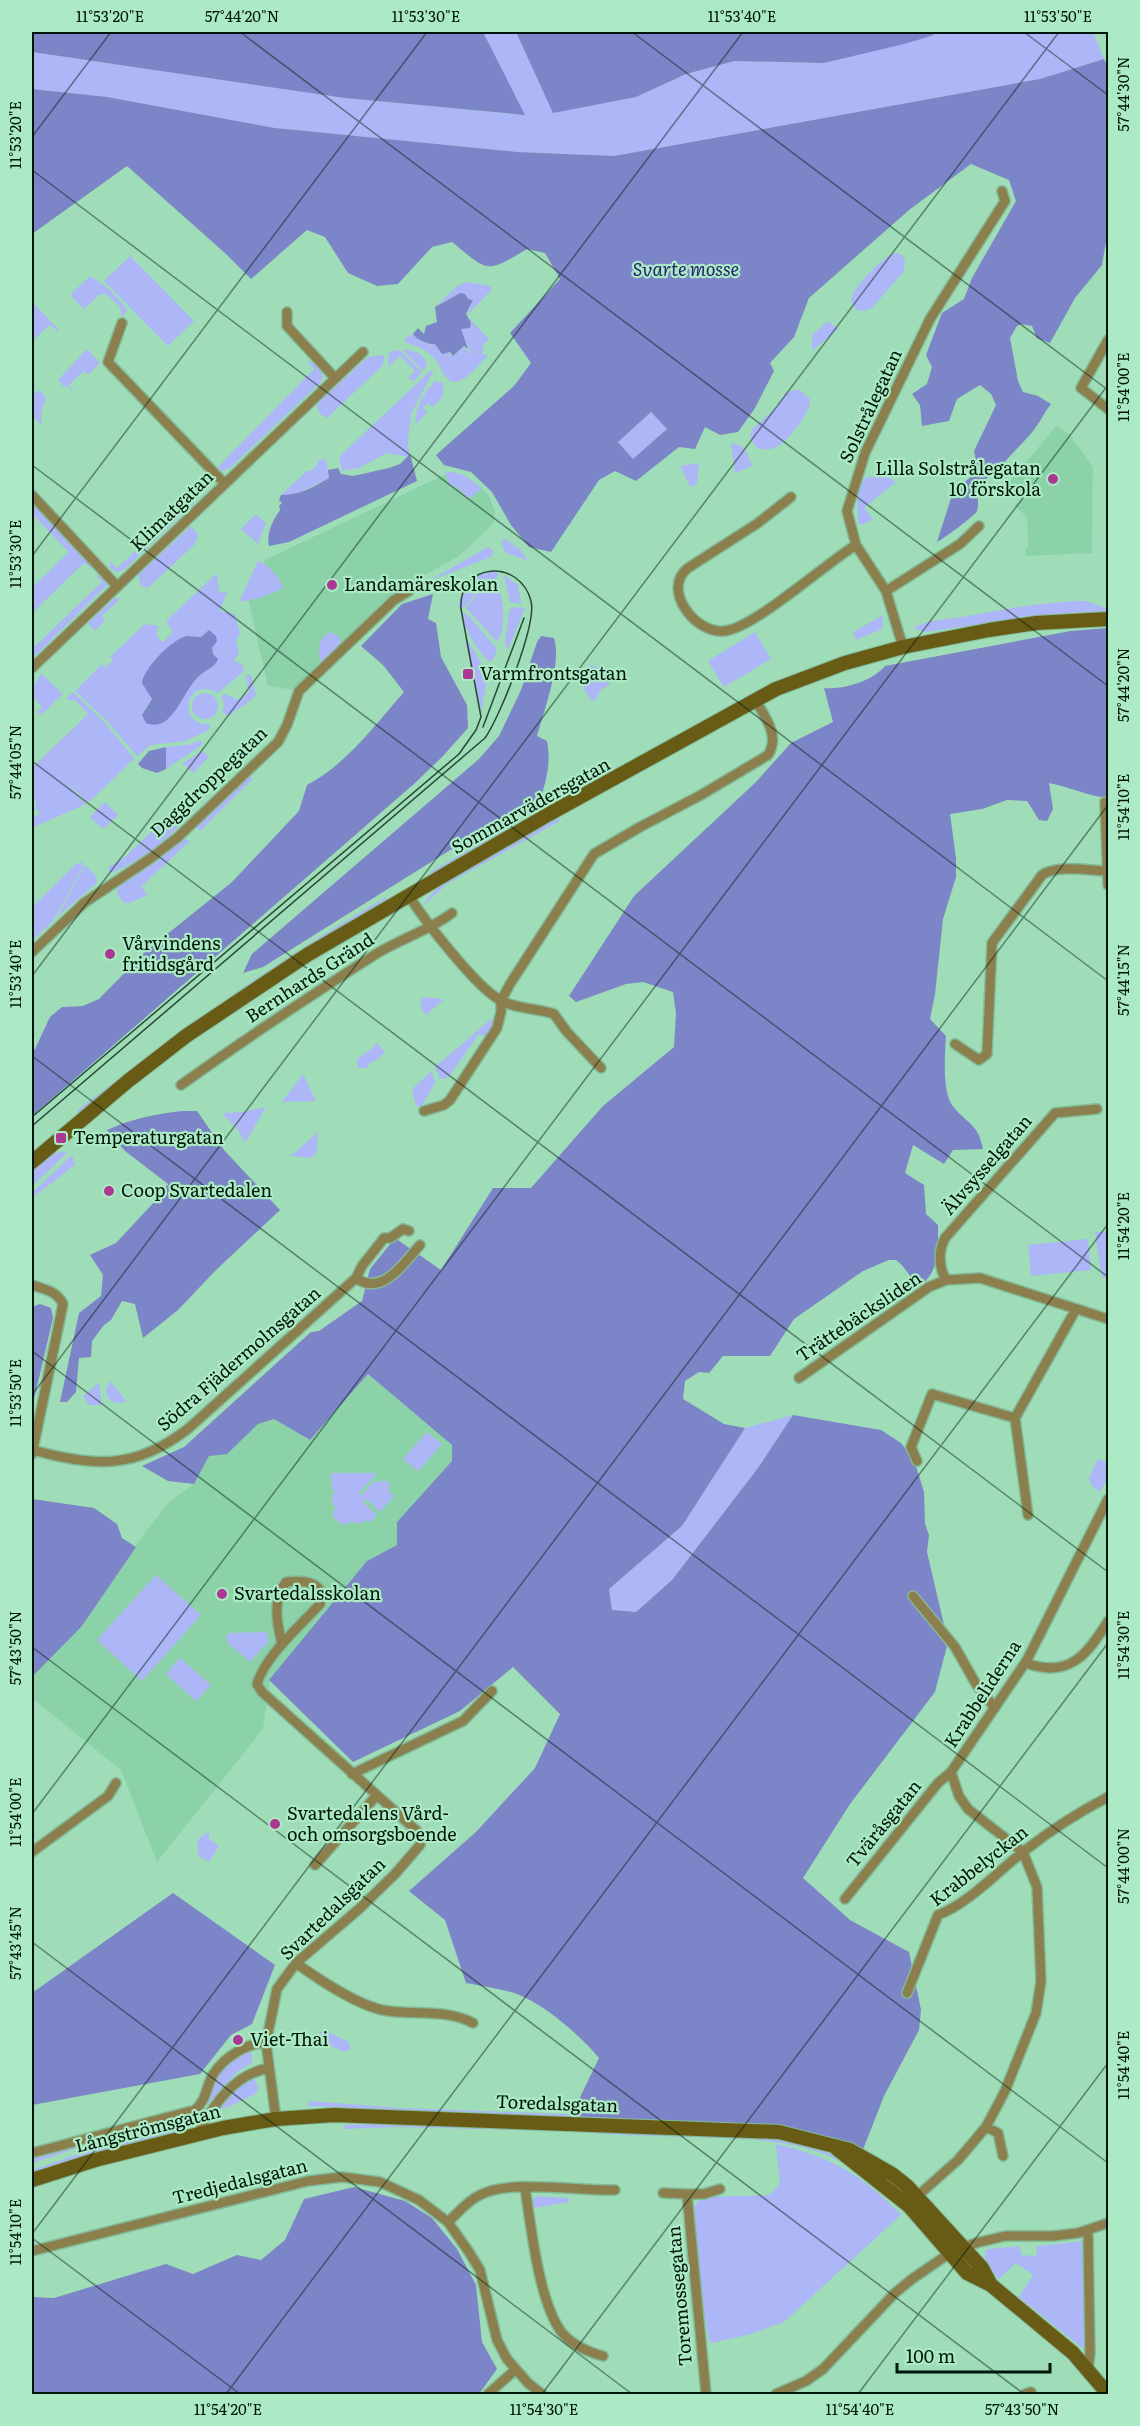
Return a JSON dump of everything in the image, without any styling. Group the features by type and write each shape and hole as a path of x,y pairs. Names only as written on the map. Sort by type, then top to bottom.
{"street":[{"name":"Solstrålegatan","path":"903,647 886,591 856,546 847,511 865,453 930,319 1005,201 1002,191"},
{"path":"287,312 287,326 335,378"},
{"path":"122,323 108,362 225,483"},
{"path":"1108,340 1081,388 1108,409"},
{"name":"Klimatgatan","path":"32,668 363,352"},
{"path":"32,495 117,586"},
{"path":"791,497 758,523 688,568 681,575 677,587 681,601 701,625 724,631 746,624 856,546"},
{"path":"886,591 960,544 979,526"},
{"name":"Daggdroppegatan","path":"32,952 84,903 151,858 177,837 278,742 287,725 299,691 394,600 409,591"},
{"name":"Sommarvädersgatan","path":"32,1162 128,1081 209,1019 307,955 549,814 776,689 845,663 903,647 1036,623 1108,619"},
{"path":"424,1110 440,1106 450,1100 497,1028 501,1001 586,863 596,852 701,795 768,755 774,744 774,735 756,700"},
{"path":"1105,802 1108,885"},
{"path":"955,1044 979,1059 987,1053 992,943 1035,884 1048,871 1108,871"},
{"path":"409,896 430,925 490,994 501,1001 554,1014 567,1032 601,1068"},
{"name":"Bernhards Gränd","path":"181,1085 308,997 396,942 430,925 440,923 452,913"},
{"name":"Älvsysselgatan","path":"946,1280 940,1266 939,1256 945,1238 1055,1113 1096,1109"},
{"name":"Södra Fjädermolnsgatan","path":"32,1452 81,1462 105,1463 145,1455 162,1446 189,1428 356,1278 362,1266 384,1238 390,1238 403,1229 409,1231"},
{"path":"356,1278 368,1284 385,1281 420,1245"},
{"name":"Trättebäcksliden","path":"800,1378 929,1287 946,1280 980,1278 1108,1319"},
{"path":"32,1285 54,1292 60,1296 63,1304 32,1452"},
{"path":"1028,1515 1015,1418 1076,1309"},
{"path":"917,1461 911,1447 932,1394 1015,1418"},
{"name":"Krabbeliderna","path":"1023,1852 968,1809 959,1796 951,1772 1026,1663 1108,1498"},
{"name":"Svartedalsgatan","path":"276,2119 266,2043 277,1989 296,1964 359,1910 395,1874 420,1845 421,1838 417,1831 262,1692 257,1684 260,1675 282,1644 320,1604 322,1596 320,1589 314,1584 298,1580 286,1582 278,1592 277,1607 282,1644"},
{"path":"913,1596 956,1647 976,1684 995,1708"},
{"path":"1026,1663 1050,1669 1072,1662 1088,1651 1108,1621"},
{"path":"352,1774 463,1721 492,1691"},
{"name":"Tväråsgatan","path":"845,1899 935,1787 951,1772"},
{"path":"32,1852 108,1796 116,1783"},
{"path":"315,1865 377,1795"},
{"name":"Krabbelyckan","path":"907,1993 938,1915 948,1912 1064,1820 1108,1797"},
{"path":"913,2201 958,2160 986,2127 1005,2091 1036,2013 1041,1981 1037,1887 1023,1852"},
{"path":"296,1964 337,1990 381,2010 459,2016 472,2023"},
{"name":"Långströmsgatan","path":"32,2153 195,2110 203,2100 214,2073 224,2063 253,2044 266,2043"},
{"path":"198,2134 208,2115 237,2081 243,2076 268,2068"},
{"name":"Toredalsgatan","path":"276,2119 334,2115 751,2130 797,2135 834,2147 913,2201 982,2268 991,2285"},
{"name":"Långströmsgatan","path":"32,2180 95,2160 198,2134 276,2119"},
{"path":"986,2127 998,2133 1003,2156"},
{"name":"Tredjedalsgatan","path":"32,2251 308,2181 342,2177 380,2182 419,2200 448,2222 480,2270 497,2340 515,2370 542,2394"},
{"path":"525,2188 539,2272 552,2314 564,2334 571,2340 586,2352 603,2356"},
{"path":"448,2222 480,2194 497,2189 615,2190"},
{"path":"663,2193 704,2194 720,2189"},
{"name":"Toremossegatan","path":"687,2194 706,2394"},
{"name":"Toredalsgatan","path":"913,2201 950,2253 968,2273 991,2285 1073,2353 1108,2394"},
{"path":"776,2394 806,2381 823,2369 896,2293 950,2253 976,2243 1005,2236 1053,2236 1088,2231 1108,2223"},
{"path":"1088,2231 1090,2353 1088,2370"},
{"path":"488,2394 515,2370"}],"shaded area":[{"path":"483,32 516,32 553,112 636,97 686,74 736,61 824,63 931,36 937,32 1093,32 1104,59 1040,79 614,156 517,152 275,128 107,97 32,89 32,52 345,98 524,115"},
{"path":"895,253 901,254 905,260 904,271 872,308 865,311 856,310 851,301 856,289 876,267"},
{"path":"130,256 194,321 168,346 104,281"},
{"path":"90,276 108,288 126,308 127,311 122,317 120,307 106,294 99,295 84,309 71,296"},
{"path":"467,282 490,286 492,289 467,316 473,300 460,293 437,305 457,286"},
{"path":"32,304 58,329 58,332 50,325 32,341"},
{"path":"468,317 489,339 483,345 482,354 488,355 469,375 457,382 447,378 428,352 405,342 406,335 408,337 413,334 423,342 435,344 453,356 464,347 473,356 462,336 461,329 471,323"},
{"path":"828,321 838,329 812,351 812,335"},
{"path":"87,349 100,363 88,375 84,371 69,385 77,395 58,380"},
{"path":"399,350 422,372 414,381 408,378 415,371 400,356 388,367 389,352"},
{"path":"402,350 420,354 427,364 424,370 421,369"},
{"path":"384,355 383,365 327,418 320,414 317,406 320,401 368,357"},
{"path":"307,362 312,362 320,370 323,377 321,382 230,468 223,471 217,468 314,369"},
{"path":"434,370 411,414 408,439 409,457 387,453 359,468 342,471 339,457 430,371"},
{"path":"435,381 443,383 442,397 432,407 428,403 423,408 427,413 416,424 418,408"},
{"path":"40,390 46,398 41,414 42,426 32,415 32,395"},
{"path":"800,390 810,399 810,404 798,425 777,447 757,448 750,438 752,429 774,410 786,393"},
{"path":"651,412 667,429 633,459 618,442"},
{"name":"Lilla Solstrålegatan 10 förskola","path":"1057,425 1070,435 1093,467 1092,553 1026,556 1027,517 1015,506 1021,500 1015,495 1011,499 1002,491"},
{"path":"731,443 743,447 752,466 735,473"},
{"path":"326,459 329,478 292,496 281,495 308,470 311,471 318,464 318,460"},
{"path":"699,463 697,484 690,487 680,466"},
{"name":"Landamäreskolan","path":"450,472 481,487 489,496 495,512 494,521 490,527 459,556 421,577 390,602 294,690 268,686 248,598 265,560"},
{"path":"445,473 464,475 482,488 470,498 468,497 450,485"},
{"path":"866,477 887,477 896,482 864,508 873,519 862,525 858,523 858,499 860,486"},
{"path":"32,499 93,566 91,568 84,563 32,613 32,588 69,552 32,514"},
{"path":"191,500 194,502 125,569 117,572 110,568 110,561 117,568"},
{"path":"256,514 266,523 258,544 241,529"},
{"path":"191,526 198,535 195,544 148,588 141,586 138,575"},
{"path":"503,538 521,550 528,561 505,552 502,544"},
{"path":"488,547 494,551 491,557 429,581"},
{"path":"258,561 273,572 283,588 263,597 239,602"},
{"path":"497,571 498,576 494,581 482,587 464,608 458,606 466,586 471,581 482,574"},
{"path":"217,573 219,591 227,592 220,611 235,614 240,634 236,640 239,653 234,661 242,664 244,671 218,693 207,689 198,690 192,695 189,710 192,718 199,723 210,724 209,730 185,741 151,745 137,756 107,721 75,691 102,664 105,668 113,660 110,657 145,624 158,626 157,637 163,642 173,632 166,621","holes":["209,630 213,654 211,668 193,682 143,711 152,699 150,694 189,636 201,637"]},
{"path":"100,574 106,578 107,585 32,659 32,649 102,582 97,576"},
{"path":"504,575 518,585 521,604 510,602"},
{"path":"498,580 503,621 497,642 466,608 480,591"},
{"path":"115,598 120,599 102,616 105,620 95,631 88,623"},
{"path":"1086,601 1108,609 1108,611 1050,614 926,632 913,628 937,620 1024,606"},
{"path":"512,607 525,608 508,650 505,644 509,611"},
{"path":"462,612 469,616 497,649 490,662 464,624"},
{"path":"883,615 882,629 856,640 853,632"},
{"path":"331,632 339,637 341,644 339,649 321,663 319,654 321,641"},
{"path":"755,632 771,659 724,687 708,661"},
{"path":"465,640 488,675 481,712"},
{"path":"590,665 608,670 611,675 609,685 600,690 596,700 592,701 583,688"},
{"path":"41,673 63,694 41,715 37,712 42,707 32,695 32,690"},
{"path":"248,674 251,675 256,696 229,716 222,713 224,704 221,697 225,694 238,700 249,692 246,677"},
{"path":"73,692 105,723 134,758 87,802 64,779 86,804 32,828 32,815 40,814 37,809 32,810 32,806 36,807 36,800 34,797 32,800 32,768 88,714 74,699 72,701 66,699"},
{"path":"205,693 214,697 218,706 214,715 205,719 196,715 192,706 196,697"},
{"path":"201,740 202,745 166,769 166,747 188,745"},
{"path":"202,751 209,757 193,773 183,763"},
{"path":"246,778 253,779 200,831 196,827"},
{"path":"105,802 118,815 103,829 90,817"},
{"path":"180,804 186,809 188,816 171,834 143,856 122,868 109,872 109,867 125,857"},
{"path":"551,804 552,806 432,874 430,872"},
{"path":"557,816 560,821 447,884 424,905 431,895 463,870"},
{"path":"183,838 190,841 141,887 147,894 146,896 124,903 117,894 119,885 159,860"},
{"path":"82,862 83,867 53,921 32,941 32,907 76,864"},
{"path":"85,865 96,876 97,883 57,917"},
{"path":"386,897 387,899 307,949 190,1028 78,1113 77,1111 114,1082 227,998"},
{"path":"421,997 443,1000 426,1015 421,1008"},
{"path":"491,1019 495,1021 486,1037 479,1034 450,1075 440,1079 435,1067"},
{"path":"376,1042 385,1052 373,1063 372,1060 367,1068 358,1068 357,1059 375,1046"},
{"path":"432,1071 435,1083 421,1107 416,1105 412,1089"},
{"path":"303,1074 316,1101 282,1102"},
{"path":"266,1107 245,1143 238,1130 222,1113 244,1112"},
{"path":"318,1132 317,1152 311,1158 291,1156"},
{"path":"55,1151 57,1154 61,1151 67,1153 32,1186 32,1171"},
{"path":"72,1155 75,1165 32,1198 32,1193"},
{"path":"1095,1232 1108,1232 1108,1278 1102,1278"},
{"path":"1088,1239 1091,1270 1031,1276 1028,1245"},
{"name":"Svartedalsskolan","path":"368,1374 452,1445 452,1461 397,1522 397,1545 367,1561 270,1680 263,1729 157,1862 121,1770 32,1698 32,1677 82,1626 146,1531 170,1501 194,1484 209,1456 227,1453 258,1424 274,1419 310,1440"},
{"path":"110,1381 127,1402 116,1402 108,1398 106,1390"},
{"path":"99,1383 102,1405 89,1405 83,1396"},
{"path":"793,1415 758,1468 672,1580 636,1612 612,1610 609,1589 682,1526 745,1428"},
{"path":"427,1432 442,1444 418,1471 403,1459"},
{"path":"1099,1459 1108,1464 1108,1477 1100,1492 1091,1485 1089,1478"},
{"path":"331,1473 377,1473 359,1493 361,1496 373,1482 389,1481 389,1492 394,1496 380,1512 367,1499 363,1502 377,1515 370,1522 366,1520 363,1523 354,1523 351,1521 348,1524 341,1524 333,1517 336,1508 333,1505 332,1496 335,1492 332,1489"},
{"path":"156,1575 201,1615 142,1681 97,1640"},
{"path":"266,1632 269,1641 250,1662 228,1643 226,1637 230,1633"},
{"path":"180,1658 211,1685 196,1701 166,1674"},
{"path":"209,1832 209,1839 219,1846 209,1862 199,1856 197,1846 199,1838"},
{"path":"324,2030 347,2041 350,2050 344,2052 320,2041 319,2033"},
{"path":"251,2050 252,2063 238,2071 206,2106 209,2094 221,2071 233,2059"},
{"path":"254,2078 258,2088 256,2094 217,2110 237,2085"},
{"path":"310,2101 400,2108 758,2121 760,2125 307,2106"},
{"path":"198,2111 201,2114 194,2118 80,2147 32,2163 32,2157"},
{"path":"398,2123 569,2131 396,2127 344,2129 344,2125"},
{"path":"191,2124 176,2132 87,2155 32,2173 32,2170 79,2154"},
{"path":"577,2130 775,2138 815,2147 846,2161 907,2208 903,2212 874,2185 842,2162 792,2145 753,2140 576,2132"},
{"path":"776,2144 814,2155 844,2169 872,2188 901,2215 784,2322 751,2334 712,2343 709,2340 701,2297 694,2207 700,2199 706,2197 769,2195 780,2184"},
{"path":"537,2196 568,2198 569,2202 534,2208 533,2199"},
{"path":"1084,2241 1086,2351 1019,2297 1033,2275 1016,2263 999,2279 985,2259 986,2250 989,2249 1020,2246 1021,2255 1036,2256 1037,2246"}],"green space":[{"path":"32,32 483,32 525,115 345,98 32,52"},
{"path":"516,32 937,32 904,44 824,63 735,61 686,74 636,97 553,113"},
{"name":"Svarte mosse","path":"1104,59 1108,67 1108,230 1102,265 1075,298 1050,343 1037,338 1032,326 1021,324 1017,326 1010,338 1018,381 1023,392 1038,396 1051,404 1030,434 981,485 978,492 977,511 937,542 953,492 978,471 974,451 996,405 991,394 980,385 957,399 949,421 922,426 920,405 912,394 927,384 932,367 926,355 942,313 964,299 972,278 1016,201 1009,180 971,164 909,210 809,298 794,337 770,363 774,371 755,408 738,432 720,435 705,427 695,449 679,447 636,481 615,471 599,480 551,552 529,547 511,525 492,492 471,472 444,465 436,455 514,386 531,363 510,333 560,279 545,253 527,249 503,263 488,266 473,259 452,242 432,247 398,284 377,286 348,273 325,237 307,230 251,279 127,166 32,234 32,89 107,97 275,128 517,152 614,156 1040,79","holes":["651,412 667,429 633,459 618,442"]},
{"path":"460,293 473,300 466,314 471,323 470,328 461,329 468,349 464,346 453,356 450,352 442,354 435,344 423,342 413,334 418,328 424,334 426,326 437,322 435,307"},
{"path":"410,454 417,481 289,542 269,546 269,532 280,510 281,495 300,492 317,485 329,478 328,470 338,468 341,474 353,476 400,464"},
{"path":"433,594 428,619 436,623 441,657 467,705 468,728 415,783 32,1116 32,1053 50,1017 62,1007 83,1006 99,999 145,952 232,882 299,811 307,785 335,767 371,731 404,692 383,665 361,646 402,604"},
{"path":"1108,628 1108,798 1049,783 1053,809 1047,821 1039,820 1027,801 1007,800 982,809 950,814 956,858 956,877 943,919 930,1019 946,1036 945,1071 949,1098 957,1111 975,1128 983,1149 953,1150 944,1164 913,1145 905,1173 924,1185 926,1214 938,1225 936,1258 931,1273 920,1286 896,1260 889,1260 863,1271 794,1319 770,1356 723,1356 709,1373 699,1372 685,1381 683,1399 724,1424 745,1428 682,1526 609,1589 612,1610 636,1612 672,1580 758,1468 793,1415 881,1430 901,1443 914,1460 924,1492 925,1524 929,1535 927,1552 948,1642 935,1692 850,1804 803,1878 850,1920 909,1952 921,2010 919,2030 884,2096 862,2152 768,2126 571,2116 599,2058 570,2029 523,1996 466,1983 445,1920 409,1891 476,1832 535,1768 560,1714 513,1667 460,1711 353,1762 269,1680 367,1561 397,1545 397,1522 452,1461 452,1445 368,1374 310,1440 274,1419 258,1424 227,1454 209,1456 194,1484 168,1481 142,1466 184,1447 311,1332 319,1331 362,1301 370,1269 395,1238 441,1270 493,1188 531,1188 603,1106 674,1047 676,1013 673,992 643,982 626,984 576,1002 569,996 634,896 756,782 791,743 833,722 824,688 840,688 857,683 873,676 885,666 1071,631"},
{"path":"209,630 216,636 217,641 212,648 213,654 218,659 217,662 194,682 168,719 163,723 146,723 142,715 152,699 142,683 147,670 174,642 187,636 201,637"},
{"path":"541,636 554,638 556,660 537,736 547,741 549,756 540,800 511,818 479,832 263,967 243,973 252,954 479,759 499,736 521,690"},
{"path":"166,747 166,769 157,773 142,768 138,764 149,751"},
{"path":"182,1111 197,1111 224,1150 280,1210 216,1270 178,1310 143,1338 135,1304 122,1301 111,1320 104,1325 92,1341 91,1357 79,1358 76,1392 67,1402 60,1402 79,1313 101,1296 103,1275 90,1255 116,1243 168,1184 125,1151 107,1130 143,1118"},
{"path":"40,1304 51,1308 53,1318 32,1408 32,1307"},
{"path":"32,1499 94,1508 117,1524 122,1538 136,1547 82,1626 32,1677"},
{"path":"173,1893 275,1965 252,2024 231,2035 200,2074 32,2105 32,1993"},
{"path":"354,2187 405,2201 432,2218 457,2249 476,2285 482,2342 497,2369 479,2394 32,2394 32,2297 54,2298 166,2264 193,2274 237,2255 261,2260 285,2240 304,2199"}],"tram line":[{"path":"32,1117 459,754 476,730 481,717 461,609 463,593 469,582 479,574 491,571 503,572 515,578 525,587 531,601 531,613 523,649 508,691 485,738 32,1126"},
{"path":"483,727 524,618"}],"place":[{"name":"Lilla Solstrålegatan 10 förskola","path":"1053,479"},
{"name":"Landamäreskolan","path":"332,585"},
{"name":"Varmfrontsgatan","path":"468,674"},
{"name":"Vårvindens fritidsgård","path":"110,954"},
{"name":"Temperaturgatan","path":"61,1138"},
{"name":"Coop Svartedalen","path":"109,1191"},
{"name":"Svartedalsskolan","path":"222,1594"},
{"name":"Svartedalens Vård- och omsorgsboende","path":"275,1824"},
{"name":"Viet-Thai","path":"238,2040"}]}
